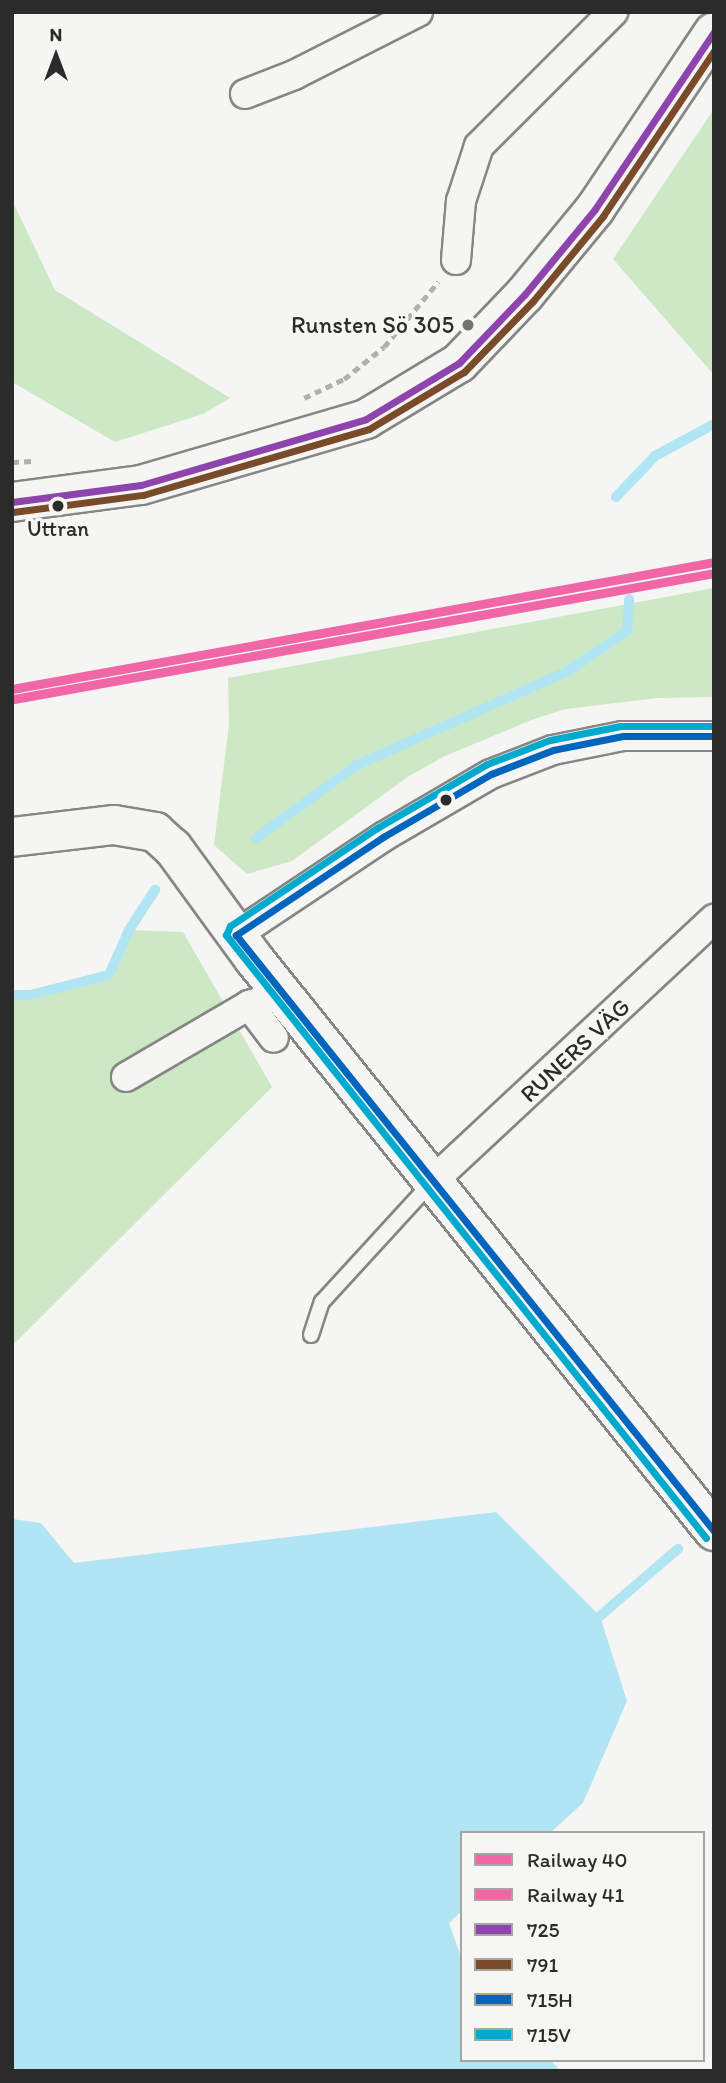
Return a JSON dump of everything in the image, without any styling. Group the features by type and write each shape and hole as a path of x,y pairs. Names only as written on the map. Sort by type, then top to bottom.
{"street":[{"path":"245,94 294,75 418,12"},
{"path":"456,260 461,201 479,146 613,12"},
{"path":"12,502 141,485 366,419 459,363 525,294 595,209 714,32"},
{"path":"236,935 383,837 491,774 553,751 623,736 714,736"},
{"path":"12,837 114,825 155,832 173,848 236,935 266,999 274,1038"},
{"name":"RUNERS VÄG","path":"434,1180 714,919"},
{"path":"266,999 434,1180 714,1531"},
{"path":"125,1077 266,999"}],"lane":[{"path":"311,1335 322,1302 434,1180"}],"path":[{"path":"291,403 344,379 384,347 456,260"},
{"path":"12,461 39,461"}],"green space":[{"path":"714,109 714,375 613,259"},
{"path":"12,200 55,290 230,398 203,414 115,442 12,382"},
{"path":"714,588 714,697 657,698 566,709 534,719 445,756 409,776 292,861 247,874 214,845 229,724 228,678"},
{"path":"129,930 183,932 272,1087 12,1346 12,995 30,995 109,975"}],"water":[{"path":"496,1512 600,1616 627,1701 583,1803 552,1831 460,1831 460,1913 449,1923 460,1954 460,2062 552,2062 561,2071 12,2071 12,1519 41,1523 74,1563"}],"waterway":[{"path":"616,497 655,456 714,424"},
{"path":"256,838 357,765 568,671 627,631 629,599"},
{"path":"12,995 30,995 109,975 129,930 155,890"},
{"path":"600,1616 678,1549"}],"rail line":[{"name":"40","path":"12,689 714,562"},
{"name":"41","path":"14,699 714,573"}],"transit line":[{"name":"725","path":"12,502 141,485 366,419 459,363 525,294 595,209 714,32"},
{"name":"791","path":"13,512 143,495 369,429 464,372 533,301 603,216 714,51"},
{"name":"715V","path":"706,1538 226,935 230,926 377,828 487,764 550,740 621,726 714,726"},
{"name":"715H","path":"714,736 623,736 553,750 491,774 383,837 236,935 714,1531"}],"place":[{"name":"Runsten Sö 305","path":"468,325"},
{"name":"Uttran","path":"58,506"}]}
